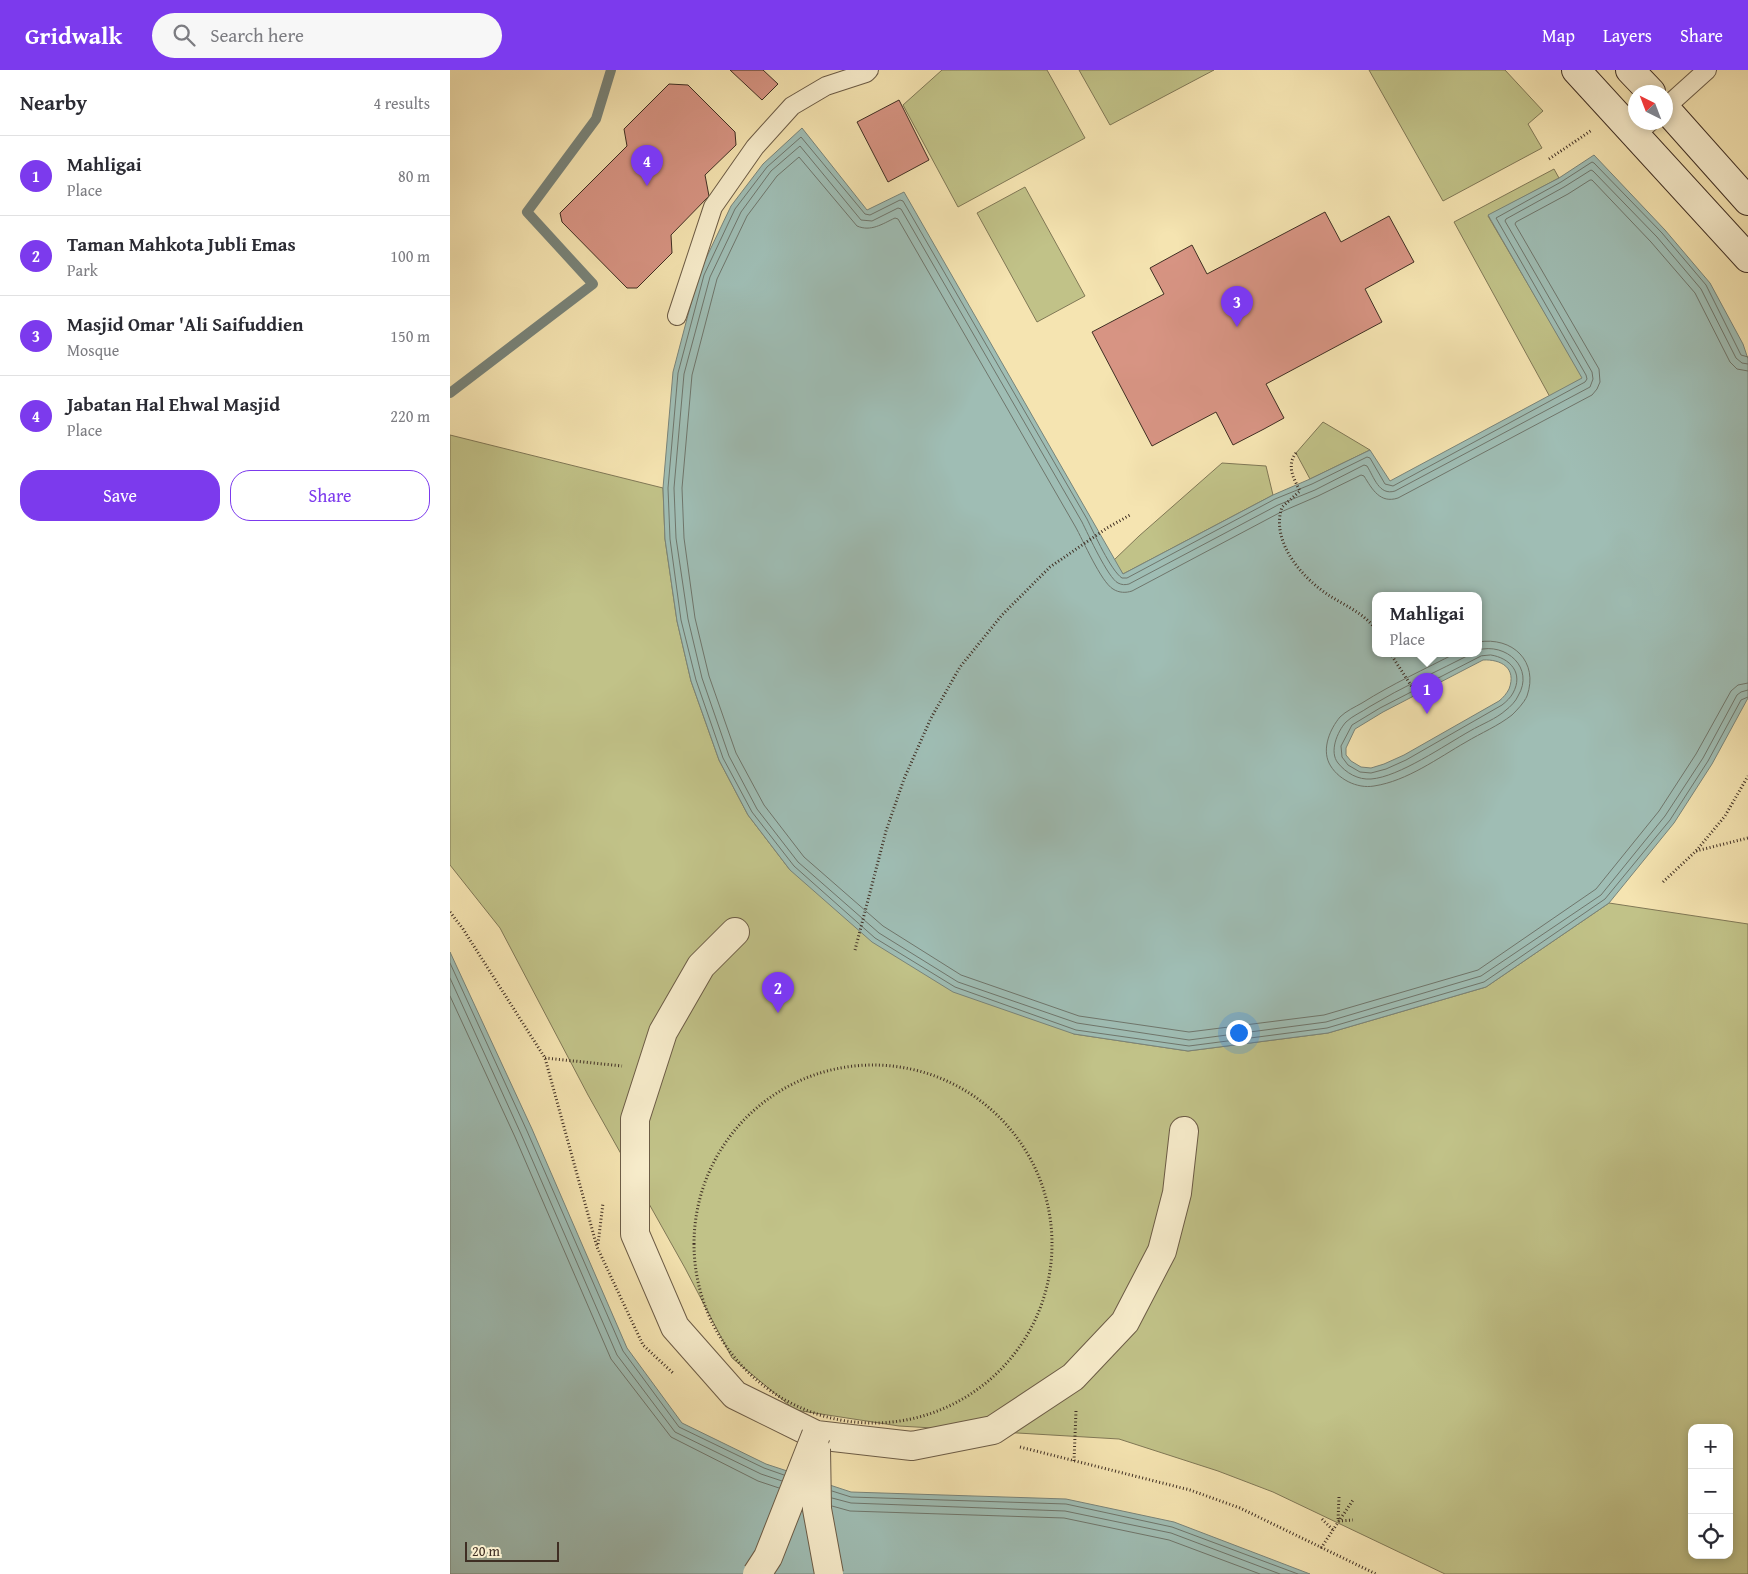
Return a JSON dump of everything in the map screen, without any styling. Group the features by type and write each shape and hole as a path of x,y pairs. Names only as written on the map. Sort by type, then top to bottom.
{"street":[{"path":"1576,70 1628,116"},
{"path":"1630,70 1644,85"},
{"path":"1673,116 1748,201"},
{"path":"1644,130 1748,258"},
{"path":"735,932 701,966 662,1032 634,1119 635,1234 675,1327 735,1395 816,1435 912,1446 993,1430 1072,1377 1125,1322 1162,1251 1177,1193 1184,1131"},
{"path":"758,1574 768,1557 816,1435"},
{"path":"816,1435 817,1509 829,1574"}],"lane":[{"path":"677,316 713,207 755,148 792,106 826,86 866,73 869,70"},
{"path":"1673,102 1707,70"}],"path":[{"path":"1549,159 1595,128"},
{"path":"1296,453 1292,458 1290,466 1300,491 1296,497 1285,502 1280,511 1280,527 1283,541 1292,560 1316,586 1348,606 1372,625"},
{"path":"855,950 886,830 904,779 931,718 960,666 1002,615 1050,567 1130,514"},
{"path":"1393,657 1424,707"},
{"path":"1663,882 1696,851 1725,816 1748,776"},
{"path":"1696,851 1748,838"},
{"path":"450,912 463,929 545,1058 597,1247 643,1345 676,1376"},
{"path":"545,1058 625,1066"},
{"path":"842,1065 928,1070 996,1109 1021,1137 1048,1193 1054,1262 1021,1349 973,1395 942,1412 880,1425 806,1412 751,1378 710,1324 692,1236 709,1168 731,1132 779,1090 842,1065"},
{"path":"1074,1461 1076,1404"},
{"path":"1018,1447 1190,1490 1240,1508 1376,1574"},
{"path":"1338,1521 1339,1498"},
{"path":"1321,1548 1353,1500"},
{"path":"1322,1519 1332,1530"},
{"path":"1338,1521 1353,1520"}],"green space":[{"path":"942,70 1047,70 1085,138 958,207 903,105"},
{"path":"1079,70 1214,70 1110,125"},
{"path":"1369,70 1505,70 1543,111 1528,124 1542,148 1443,201"},
{"path":"1554,169 1559,178 1488,216 1583,378 1550,397 1454,222"},
{"path":"1025,187 1085,296 1037,322 977,213"},
{"path":"1323,422 1370,450 1310,479 1296,453"},
{"path":"450,435 663,488 665,539 677,621 691,681 719,760 748,815 790,870 1074,1034 1188,1051 1328,1033 1486,987 1609,903 1748,924 1748,1574 1445,1574 1273,1492 1218,1471 1119,1439 899,1426 795,1410 732,1358 685,1268 588,1095 500,928 450,865"},
{"path":"1222,463 1266,466 1273,495 1123,574 1114,560"}],"water":[{"path":"802,128 867,210 904,192 1123,574 1273,495 1370,450 1390,481 1582,378 1488,215 1559,178 1594,155 1665,230 1710,283 1743,344 1748,359 1748,698 1712,764 1674,823 1609,903 1486,987 1328,1033 1188,1051 1074,1034 953,992 872,942 790,870 748,815 719,760 691,681 677,621 665,539 663,488 673,372 699,273 731,206 763,164","holes":["1483,660 1490,660 1506,666 1511,675 1509,689 1499,701 1404,755 1384,764 1371,768 1361,767 1351,761 1346,755 1346,748 1355,729 1383,712"]},
{"path":"450,952 532,1129 627,1348 682,1423 766,1464 851,1492 1066,1499 1174,1522 1310,1574 450,1574"}],"building":[{"path":"730,70 763,70 778,84 762,100"},
{"path":"669,84 688,85 735,132 736,145 705,175 709,196 671,235 672,253 637,288 627,288 562,222 560,213 627,146 624,129"},
{"path":"899,100 929,160 888,182 857,122"},
{"path":"1325,212 1341,242 1389,216 1414,262 1365,289 1382,322 1266,384 1284,418 1264,429 1233,445 1216,412 1152,446 1092,332 1164,294 1150,268 1192,245 1207,274"}],"waterway":[{"path":"450,393 593,284 527,212 596,119 611,70"}],"place":[{"name":"Jabatan Hal Ehwal Masjid","path":"647,186"},
{"name":"Masjid Omar 'Ali Saifuddien","path":"1237,327"},
{"name":"Mahligai","path":"1427,714"},
{"name":"Taman Mahkota Jubli Emas","path":"778,1013"}]}
